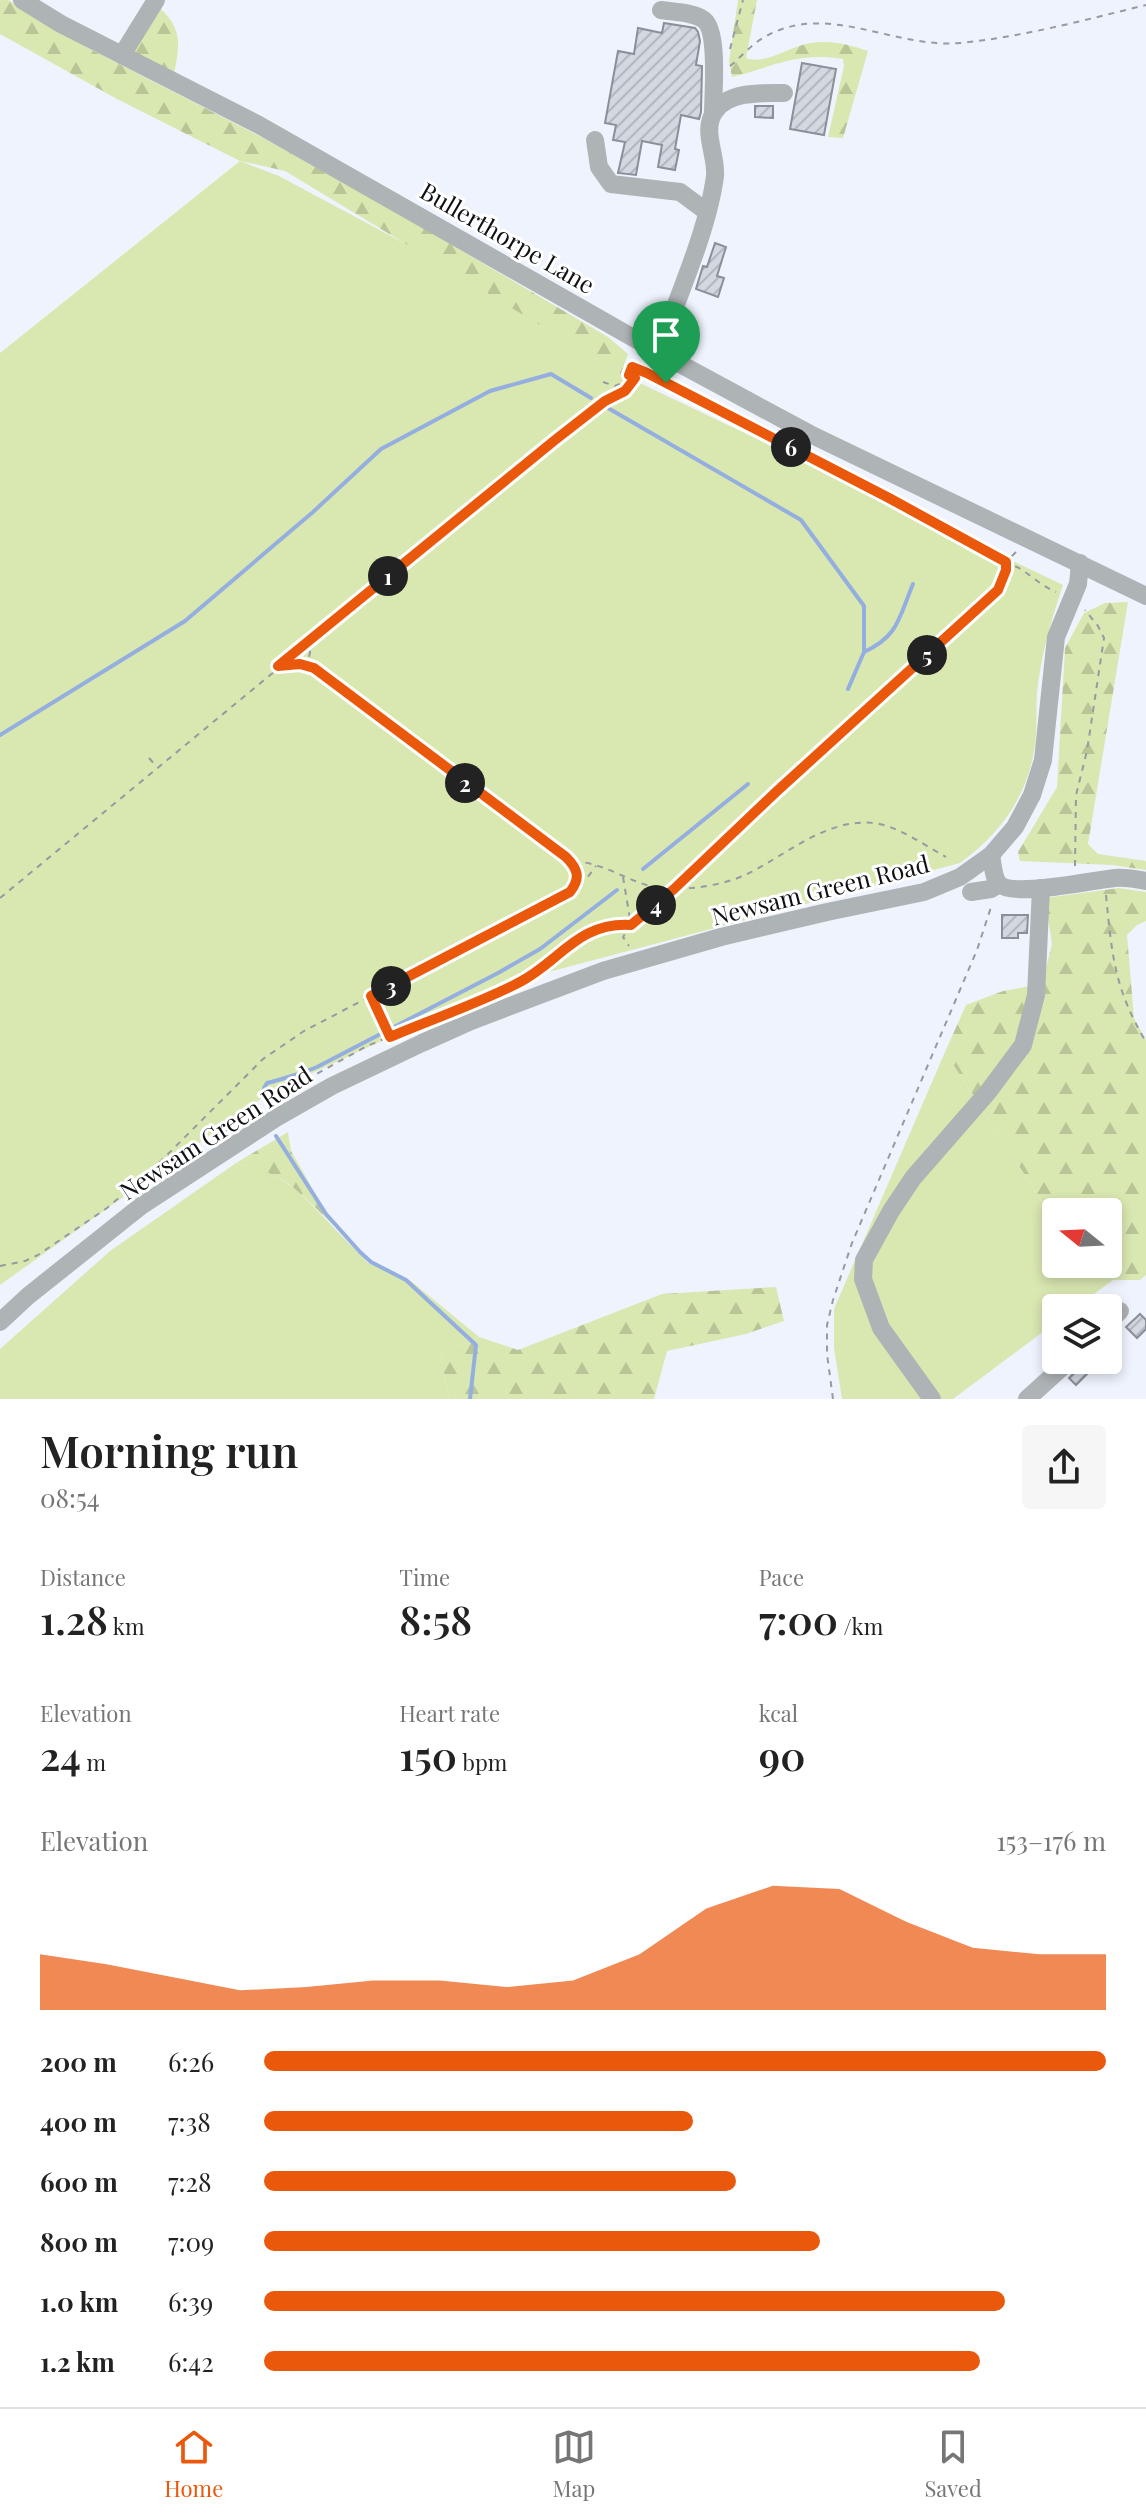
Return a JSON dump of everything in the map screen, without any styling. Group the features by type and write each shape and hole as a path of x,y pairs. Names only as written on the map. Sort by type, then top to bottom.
{"street":[{"name":"Bullerthorpe Lane","path":"22,0 61,24 334,166 810,434 1146,596"},
{"path":"122,55 156,0"},
{"path":"656,350 707,212 715,173 709,128 713,113 714,58 707,23 701,17 661,10"},
{"path":"713,113 720,104 737,97 784,93"},
{"path":"595,140 599,167 611,184 680,192 707,212"},
{"name":"Newsam Green Road","path":"0,1322 141,1206 276,1118 332,1086 471,1021 603,971 812,915 924,892 960,877 991,855 1015,827 1032,795 1043,760 1056,637 1078,584 1080,563"},
{"path":"991,855 996,880 1010,889 1119,877 1146,881"},
{"path":"971,892 991,889 999,884"},
{"path":"932,1399 881,1328 863,1279 864,1260 913,1178 988,1092 1023,1045 1036,995 1041,888"},
{"path":"1027,1399 1055,1374"}],"path":[{"path":"724,72 762,38 794,24 834,21 915,40 956,43 997,38 1146,5"},
{"path":"643,371 656,350"},
{"path":"603,382 615,386 624,382 632,367 643,371 1006,562 1022,567 1048,589 1073,599 1091,615 1104,638 1087,751 1076,795 1075,884"},
{"path":"0,898 555,440 605,401 625,391 635,378 629,375"},
{"path":"639,961 623,937 631,925 674,889 998,590 1006,562"},
{"path":"312,639 309,658 314,668"},
{"path":"278,666 300,664 314,668 569,861 578,876 577,884"},
{"path":"149,758 157,767"},
{"path":"569,861 598,864 652,888 674,889 743,876 812,837 849,822 877,823 946,857"},
{"path":"0,1266 38,1255 107,1208 154,1168 263,1059 304,1031 570,892 598,864"},
{"path":"623,875 631,925"},
{"path":"1105,879 1113,968 1130,1014 1146,1042"},
{"path":"833,1399 827,1354 827,1325 833,1300 852,1243 977,950 999,884"},
{"path":"205,1145 284,1092 367,1046 515,985 536,973 581,935 631,925"},
{"path":"371,996 390,1037"}],"green space":[{"path":"0,0 8,0 88,48 269,141 608,337 628,354 621,374 285,171 240,161 117,99 0,34"},
{"path":"738,0 757,0 746,58 761,59 822,42 845,44 868,51 843,138 828,137 843,59 799,59 732,77 729,61"},
{"path":"160,8 173,24 178,39 174,76 133,52"},
{"path":"240,161 279,176 417,250 621,374 1063,585 1041,665 1033,756 1013,808 990,837 960,863 507,983 269,1093 0,1285 0,353"},
{"path":"1128,602 1088,844 1098,854 1146,861 1146,870 1112,865 1020,861 1018,852 1057,787 1065,648 1084,613 1105,603"},
{"path":"1119,888 1146,892 1146,921 1127,935 1134,1018 1146,1040 1146,1275 1140,1280 1111,1278 1122,1278 1122,1198 1042,1198 1042,1201 945,1052 966,1005 1003,991 1042,984 1052,944 1045,898"},
{"path":"945,1052 1042,1201 1042,1278 1113,1280 1094,1294 1042,1294 1042,1332 953,1399 842,1399 834,1348 834,1309"},
{"path":"288,1132 291,1151 334,1226 301,1194 279,1178 236,1163"},
{"path":"236,1163 265,1169 298,1191 368,1263 411,1281 479,1337 440,1355 449,1399 0,1399 0,1349 110,1251"},
{"path":"776,1287 784,1321 746,1334 667,1351 654,1399 449,1399 440,1355 479,1337 518,1350 662,1294"}],"building":[{"path":"664,23 695,28 698,32 700,41 696,65 702,66 699,119 681,115 675,170 658,167 662,145 642,141 636,175 618,173 625,142 613,140 616,125 605,123 618,51 634,54 638,28 662,33"},
{"path":"802,63 836,69 824,135 790,129"},
{"path":"755,106 773,106 773,118 755,117"},
{"path":"715,243 726,247 717,276 724,278 718,297 696,289"},
{"path":"1002,915 1028,915 1027,933 1018,933 1018,938 1002,938"},
{"path":"1140,1314 1146,1320 1146,1329 1137,1338 1126,1327"},
{"path":"1073,1374 1087,1374 1076,1385 1069,1378"}],"waterway":[{"path":"0,735 185,621 313,512 381,449 490,391 551,374 591,398"},
{"path":"608,408 801,520 864,606 864,652 848,689"},
{"path":"864,652 891,632 901,616 913,584"},
{"path":"643,869 748,784"},
{"path":"264,1088 267,1083 317,1067 498,973 540,949 617,890"},
{"path":"276,1136 326,1214 360,1252 371,1262 406,1280 476,1345 470,1399"}],"route":[{"path":"632,367 666,383 1006,562 998,590 674,889 631,925 581,935 536,973 515,985 390,1037 371,996 570,892 577,884 578,876 574,865 566,857 314,668 300,664 278,666 555,440 605,401 625,391 635,378 629,375 632,367"}]}
